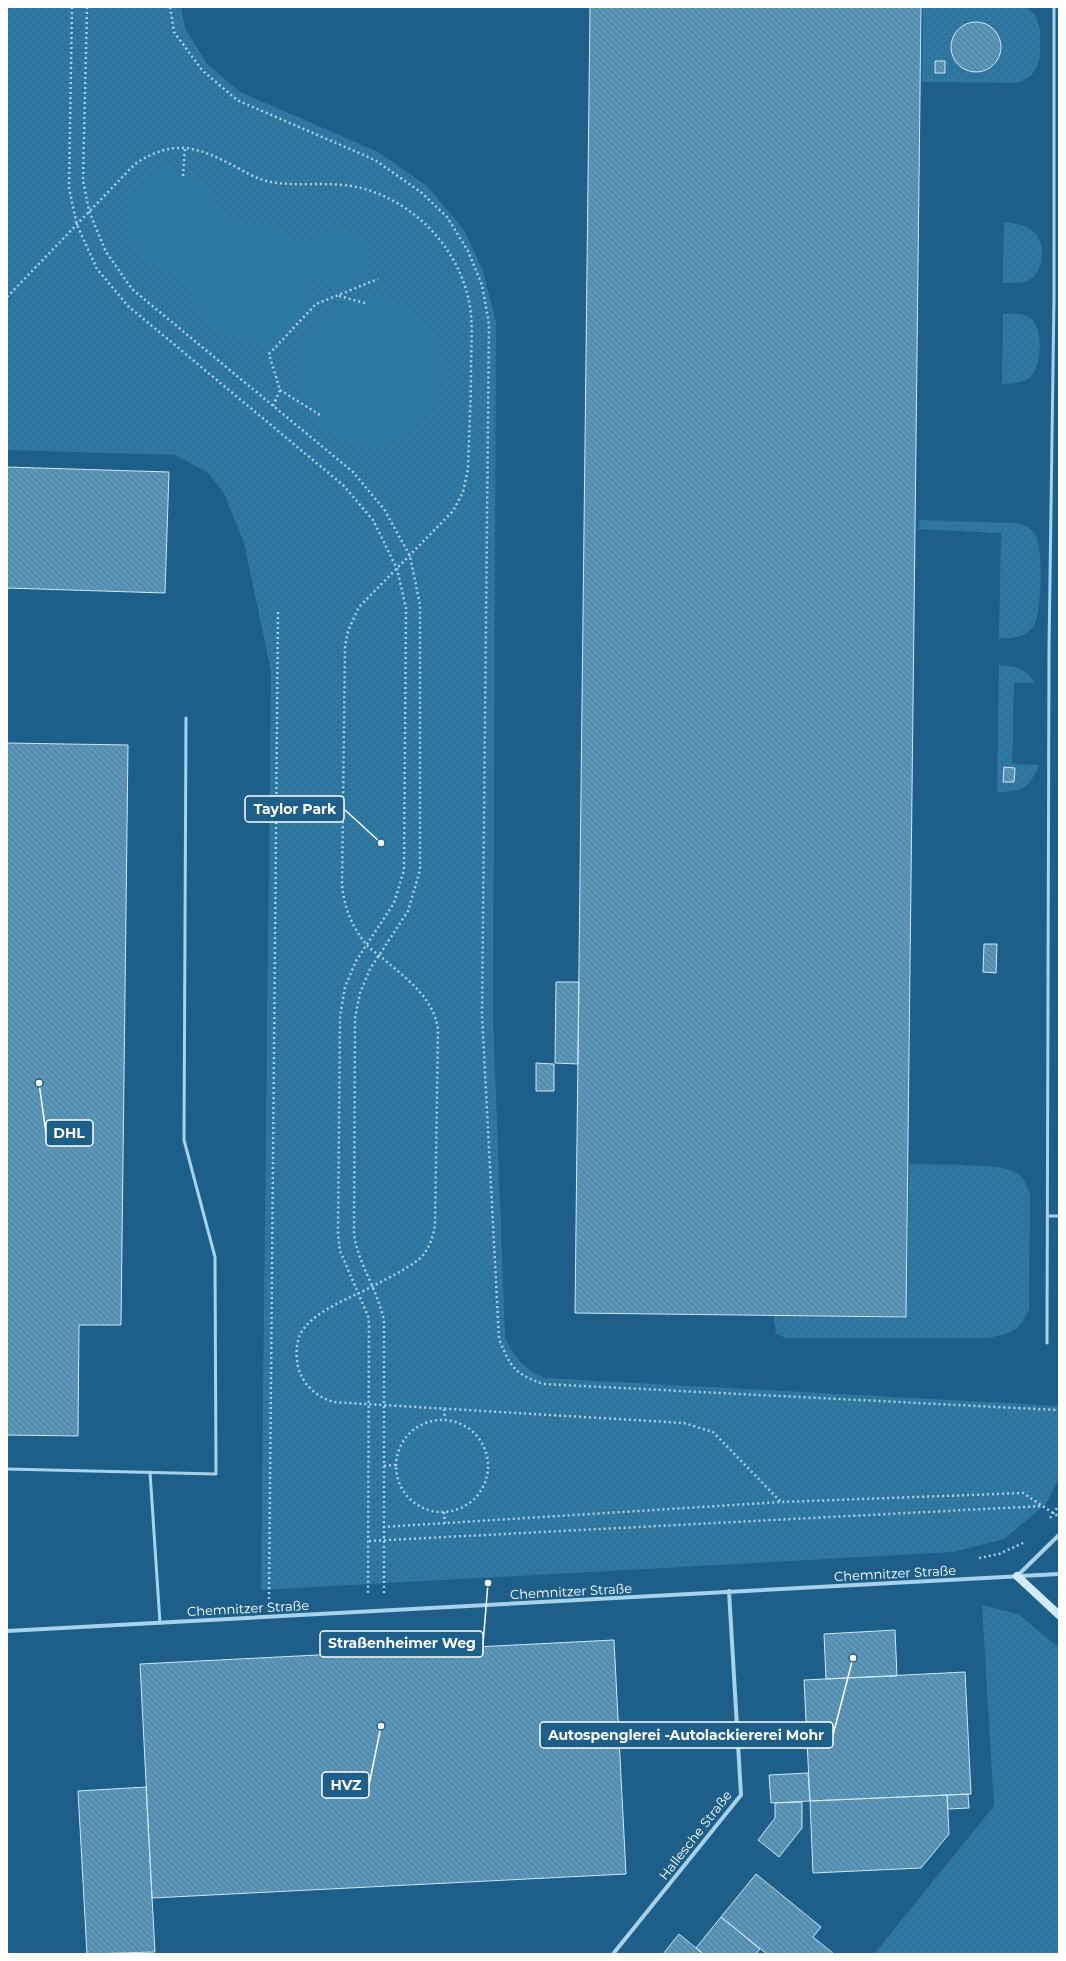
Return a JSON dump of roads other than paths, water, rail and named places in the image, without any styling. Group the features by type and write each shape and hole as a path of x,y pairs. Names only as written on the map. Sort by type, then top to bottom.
{"street":[{"path":"1059,1535 1017,1576 1059,1615"},
{"name":"Chemnitzer Straße","path":"7,1631 160,1622 368,1613 729,1591 1059,1574"},
{"name":"Hallesche Straße","path":"613,1954 741,1795 729,1591"}],"lane":[{"path":"1047,1343 1049,657 1054,297 1054,7"},
{"path":"7,1468 216,1474 216,1257 184,1140 186,718"},
{"path":"1048,1216 1059,1216"},
{"path":"150,1472 160,1622"}],"place":[{"name":"Taylor Park","path":"381,843"},
{"name":"DHL","path":"39,1083"},
{"name":"Straßenheimer Weg","path":"488,1583"},
{"name":"Autospenglerei -Autolackiererei Mohr","path":"853,1658"},
{"name":"HVZ","path":"381,1726"}]}
